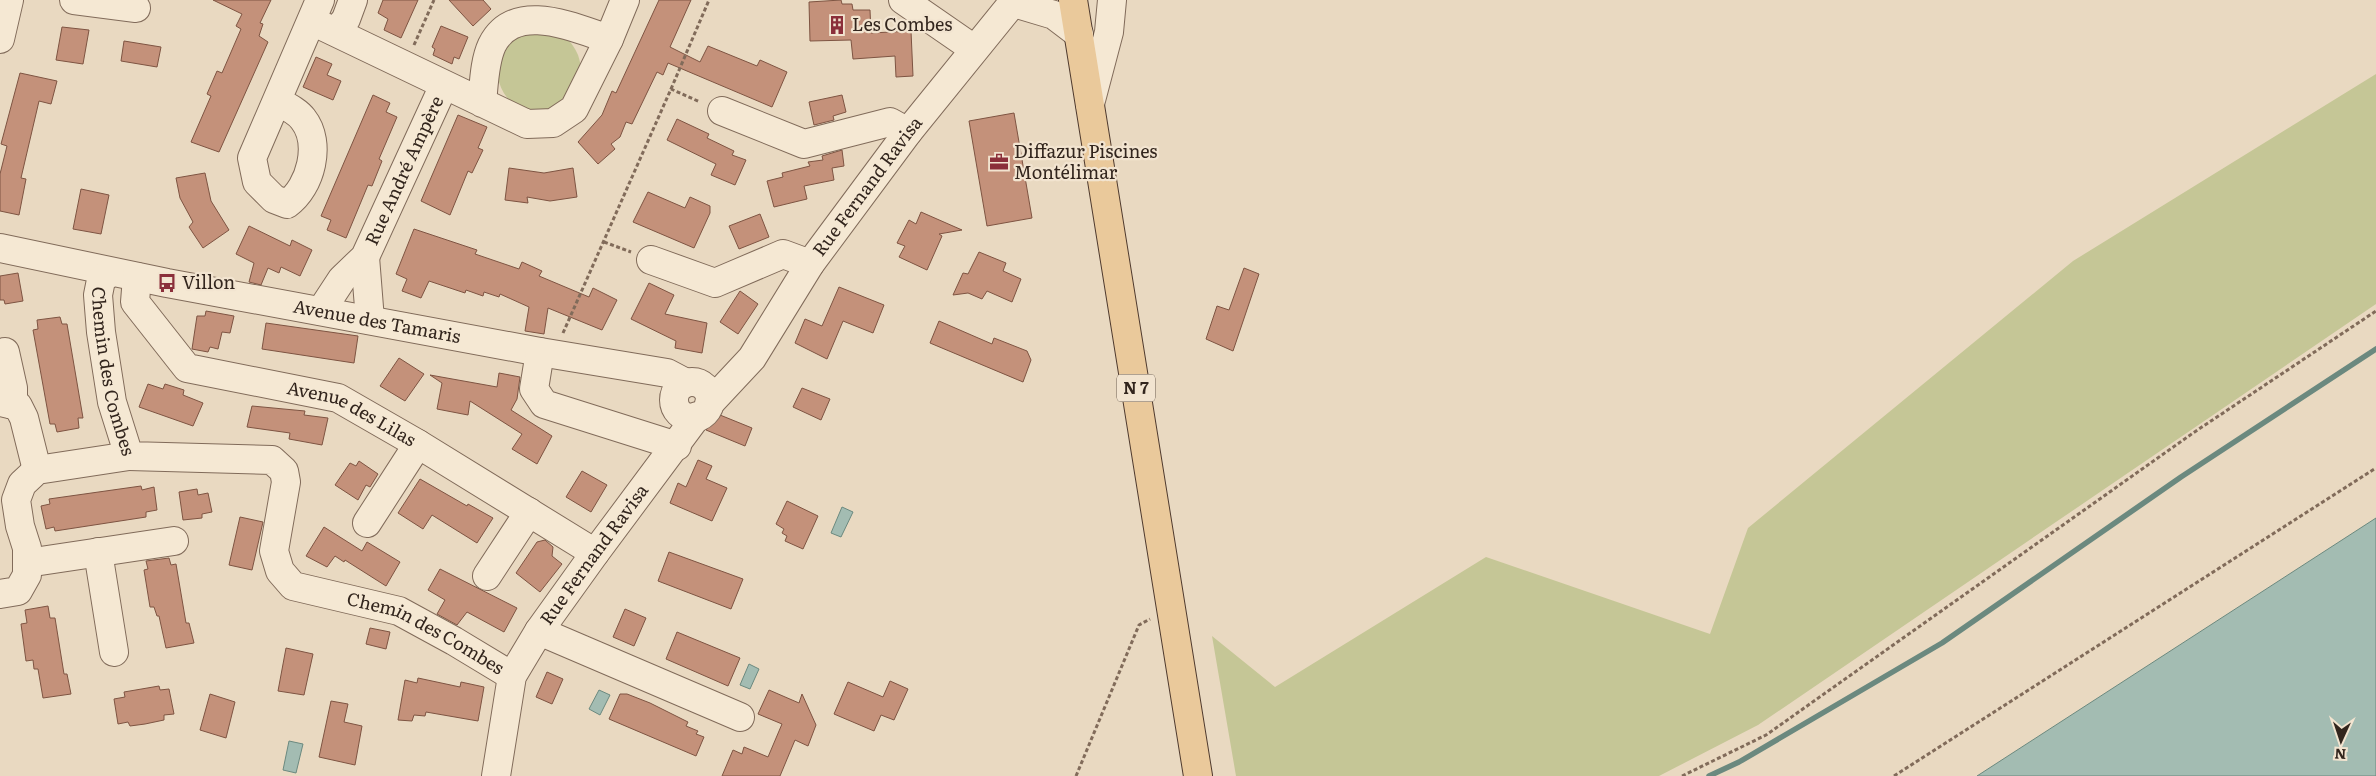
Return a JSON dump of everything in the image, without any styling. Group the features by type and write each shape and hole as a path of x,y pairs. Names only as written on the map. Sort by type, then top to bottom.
{"main road":[{"name":"N 7","path":"1073,0 1173,610 1198,776"}],"street":[{"path":"0,39 9,0"},
{"path":"74,0 136,8"},
{"path":"323,18 346,19 353,0"},
{"path":"323,18 405,66 527,124 553,123 574,109 591,78 625,0"},
{"path":"904,0 974,49"},
{"path":"1090,104 1109,32 1112,0"},
{"name":"Rue Fernand Ravisa","path":"512,676 539,631 594,553 688,411 734,379 752,358 810,264 908,132 1014,1 1054,15 1079,34"},
{"path":"277,101 323,18"},
{"path":"482,103 488,59 492,45 510,27 535,19 547,20 609,39"},
{"path":"576,29 587,53 591,78"},
{"name":"Rue André Ampère","path":"321,311 342,278 365,257 444,85"},
{"path":"722,111 804,144 890,122 908,132"},
{"name":"Chemin des Combes","path":"0,248 110,272"},
{"path":"651,260 715,283 782,254 810,264"},
{"name":"Rue André Ampère","path":"365,257 370,320"},
{"name":"Avenue des Tamaris","path":"110,272 547,353 667,373 688,411"},
{"name":"Chemin des Combes","path":"110,272 101,280 98,295 101,332 112,402 129,456 272,460 284,471 286,482 274,551 280,571 293,586 399,611 512,676"},
{"name":"Avenue des Lilas","path":"137,277 135,302 187,368 338,398 418,444 594,553"},
{"path":"5,352 13,388 6,404 18,406 24,418 37,470"},
{"path":"547,353 534,389 544,404 688,411"},
{"path":"366,523 418,444"},
{"path":"0,594 18,591 27,576 27,548 20,526 16,500 22,484 37,470 129,456"},
{"path":"487,576 529,512"},
{"path":"27,563 174,541"},
{"path":"98,552 114,652"},
{"path":"539,631 740,717"},
{"path":"496,776 512,676"}],"path":[{"path":"405,66 434,0"},
{"path":"547,353 604,242 709,0"},
{"path":"671,89 722,111"},
{"path":"604,242 651,260"},
{"path":"1682,776 1766,736 2193,433 2376,311"},
{"path":"1894,776 2376,468"},
{"path":"1076,776 1139,624 1161,613 1173,610"}],"green space":[{"path":"519,33 547,33 564,36 578,55 580,73 576,88 565,100 552,108 536,111 521,108 508,99 499,82 497,67 501,54"},
{"path":"2376,74 2376,304 1758,725 1659,776 1236,776 1212,636 1275,687 1486,557 1710,634 1748,528 2073,261"}],"shaded area":[{"path":"842,507 853,512 841,537 831,533"},
{"path":"2376,518 2376,776 1977,776"},
{"path":"749,664 759,669 750,689 740,685"},
{"path":"599,690 610,695 600,715 589,709"},
{"path":"289,741 303,744 296,773 283,770"}],"building":[{"path":"213,0 271,0 260,23 263,24 259,36 268,42 219,152 191,142 211,96 207,94 217,71 222,73 241,29 236,26 242,14"},
{"path":"383,0 418,0 401,38 384,30 388,19 378,13"},
{"path":"449,0 483,0 491,9 473,26"},
{"path":"659,0 691,0 670,47 700,62 708,46 757,66 760,60 787,72 772,107 668,63 663,75 657,72 632,124 626,122 620,137 611,144 615,149 598,164 578,142 602,115 612,91 616,93"},
{"path":"841,0 842,4 852,4 853,10 870,10 871,33 911,31 913,76 896,77 895,56 853,59 851,40 810,41 809,2"},
{"path":"441,26 468,37 459,59 454,57 452,64 433,55 435,49 432,47"},
{"path":"62,27 89,30 83,64 56,60"},
{"path":"124,41 161,47 157,67 121,61"},
{"path":"316,57 332,64 327,75 341,81 333,100 303,87"},
{"path":"20,73 57,81 51,104 39,101 21,178 26,179 19,215 0,211 0,174 7,146 1,144"},
{"path":"373,95 390,103 386,112 397,117 379,159 382,161 372,186 368,185 346,238 327,230 331,220 321,216"},
{"path":"842,95 846,112 833,116 834,120 814,125 809,102"},
{"path":"1014,113 1032,218 987,226 969,121"},
{"path":"458,115 487,127 478,148 483,150 472,173 468,171 450,215 421,201"},
{"path":"677,119 709,134 707,138 734,151 732,155 746,160 735,185 711,175 716,164 667,140"},
{"path":"842,150 844,166 832,168 834,180 804,186 807,199 774,207 767,181 783,177 782,173 810,166 808,162 823,160 822,156"},
{"path":"509,168 544,173 573,168 577,197 550,201 527,197 528,203 505,200"},
{"path":"205,173 211,201 229,230 203,248 189,227 193,222 180,198 176,178"},
{"path":"81,189 109,195 101,234 73,229"},
{"path":"648,192 685,208 690,197 710,206 710,213 694,248 633,222"},
{"path":"921,212 962,230 939,234 942,236 927,270 899,257 905,246 897,243 909,220 916,224"},
{"path":"760,214 769,237 739,249 729,226"},
{"path":"249,226 290,246 292,240 312,250 300,276 281,267 279,273 268,268 261,285 249,282 254,263 236,254"},
{"path":"414,229 477,250 475,254 519,269 522,262 542,271 539,276 589,297 593,288 617,300 602,330 548,308 544,334 525,331 529,307 500,294 499,297 484,292 483,296 466,290 465,293 429,281 421,298 402,291 407,279 396,274"},
{"path":"979,252 1006,263 1003,271 1021,279 1012,302 987,291 982,299 968,293 953,295 963,273 968,274"},
{"path":"1244,268 1259,274 1233,351 1206,339 1217,306 1229,310"},
{"path":"18,273 23,301 5,304 4,300 0,300 0,276"},
{"path":"649,283 674,295 665,314 707,323 702,353 675,348 676,341 631,319"},
{"path":"839,287 884,305 873,333 843,321 827,359 795,343 805,319 822,326"},
{"path":"740,291 758,304 738,334 720,322"},
{"path":"206,311 234,316 230,333 222,332 218,349 210,347 208,352 192,349 197,316 205,316"},
{"path":"60,317 62,324 67,324 83,418 78,418 79,428 57,432 55,424 50,424 33,330 38,329 37,320"},
{"path":"939,321 992,344 994,338 1027,351 1031,360 1023,382 930,343"},
{"path":"266,323 358,336 354,363 262,349"},
{"path":"399,358 424,374 405,401 380,386"},
{"path":"499,373 520,377 517,399 511,410 552,436 537,464 512,449 522,434 470,401 468,415 437,409 442,383 430,375 497,387"},
{"path":"148,384 163,389 165,384 184,390 183,395 203,403 193,426 139,407"},
{"path":"802,388 830,399 821,420 793,407"},
{"path":"252,406 305,411 304,415 328,418 322,445 289,439 290,433 247,427"},
{"path":"720,415 752,428 745,446 706,430 714,419"},
{"path":"698,460 712,466 706,479 727,488 712,521 670,503 678,483 686,487"},
{"path":"359,461 378,474 370,487 366,485 358,500 335,485 350,463 356,466"},
{"path":"582,471 607,485 591,512 566,497"},
{"path":"420,479 467,506 468,504 493,518 477,543 432,515 423,529 398,513"},
{"path":"141,486 142,490 154,487 157,510 146,512 146,517 55,531 54,527 46,529 41,506 50,504 49,499"},
{"path":"197,489 198,495 208,493 212,512 202,514 202,518 183,520 179,492"},
{"path":"787,501 818,516 803,549 785,541 787,536 782,533 784,529 776,524"},
{"path":"240,517 263,522 252,570 229,565"},
{"path":"324,527 362,551 367,542 400,562 386,586 345,560 344,562 335,556 327,567 306,556"},
{"path":"545,540 553,547 552,556 562,564 540,592 516,573 537,542"},
{"path":"669,552 743,579 731,609 658,581"},
{"path":"169,558 171,565 176,564 186,623 189,623 194,643 166,648 159,616 157,616 154,607 150,607 144,570 148,569 146,561"},
{"path":"440,569 517,608 504,632 467,612 457,625 437,614 445,600 428,590"},
{"path":"48,606 50,618 55,618 64,674 67,674 71,694 43,698 38,669 34,669 33,660 26,661 21,624 27,623 25,610"},
{"path":"625,609 646,618 634,646 613,637"},
{"path":"370,628 390,632 386,649 366,644"},
{"path":"677,632 740,658 728,686 666,659"},
{"path":"286,648 313,654 304,695 278,691"},
{"path":"547,672 563,679 552,704 536,697"},
{"path":"418,678 460,687 461,682 484,687 478,721 426,712 425,716 414,715 412,721 398,720 405,680 417,683"},
{"path":"890,681 908,689 894,720 881,715 874,731 834,714 848,682 883,697"},
{"path":"159,686 160,690 169,689 174,714 164,715 164,720 145,724 130,726 128,722 118,724 114,699 125,697 124,692"},
{"path":"769,690 799,703 802,694 816,725 808,746 795,740 780,776 722,776 733,750 742,754 744,747 768,757 782,724 758,714"},
{"path":"210,694 235,702 226,738 200,730"},
{"path":"620,694 627,694 650,703 688,722 686,726 698,731 696,734 704,737 696,756 609,719"},
{"path":"331,701 348,704 344,722 362,726 355,765 319,757"}],"waterway":[{"path":"1709,776 1739,762 1942,643 2181,477 2376,349"}],"place":[{"name":"Les Combes","path":"837,25"},
{"name":"Diffazur Piscines Montélimar","path":"999,162"},
{"name":"Villon","path":"167,283"}]}
